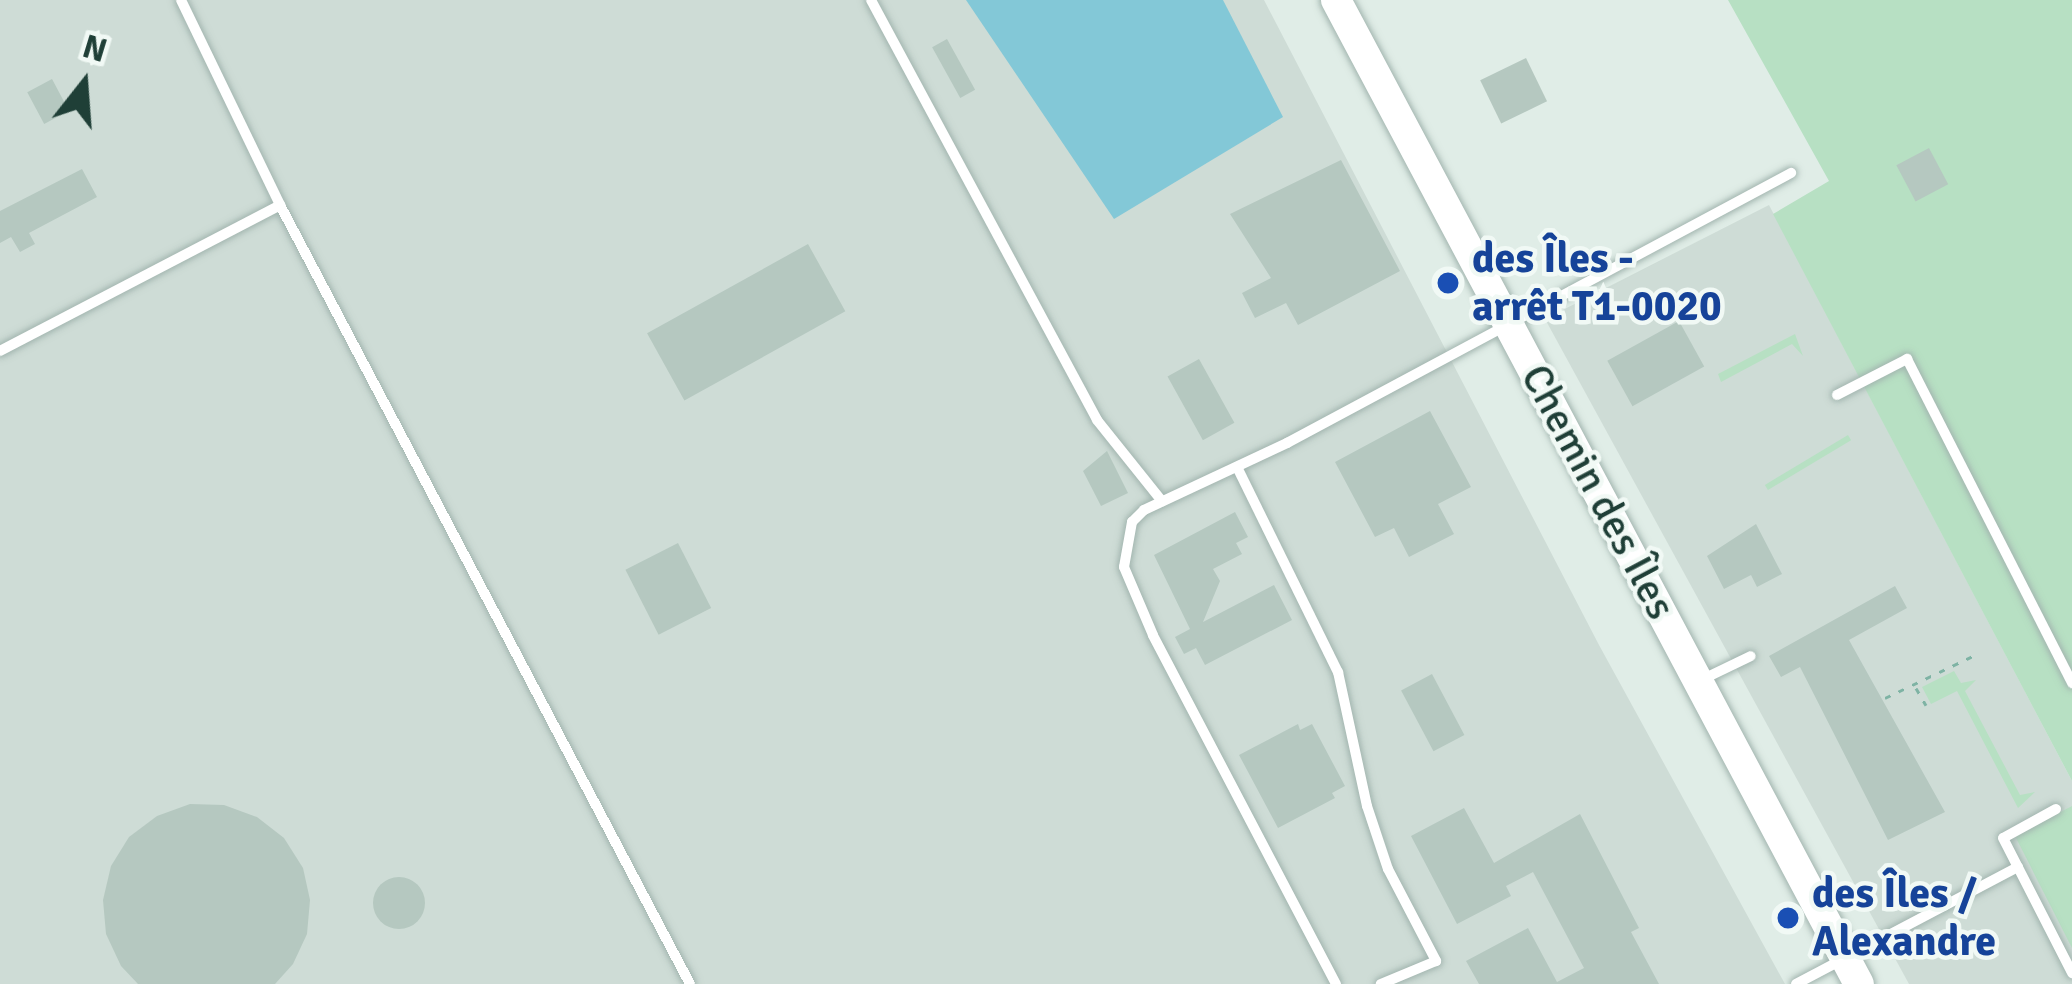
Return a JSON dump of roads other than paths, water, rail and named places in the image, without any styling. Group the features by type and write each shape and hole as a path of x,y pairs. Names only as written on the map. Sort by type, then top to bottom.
{"main road":[{"name":"Chemin des Îles","path":"1336,0 1852,972"}],"lane":[{"path":"181,0 280,205 690,984"},
{"path":"871,0 1097,420 1162,501"},
{"path":"1336,984 1153,635 1124,567 1132,522 1162,501 1237,466 1791,173"},
{"path":"0,351 280,205"},
{"path":"1837,395 1906,358 2072,683"},
{"path":"1237,466 1338,672 1374,827 1388,868 1436,961 1381,984"},
{"path":"1698,681 1751,656"},
{"path":"2056,809 2003,838 2072,973"},
{"path":"1796,984 1852,972 2018,867"}],"water":[{"path":"966,0 1223,0 1283,117 1114,219"}],"place":[{"name":"des Îles - arrêt T1-0020","path":"1448,283"},
{"name":"des Îles / Alexandre","path":"1788,918"}]}
